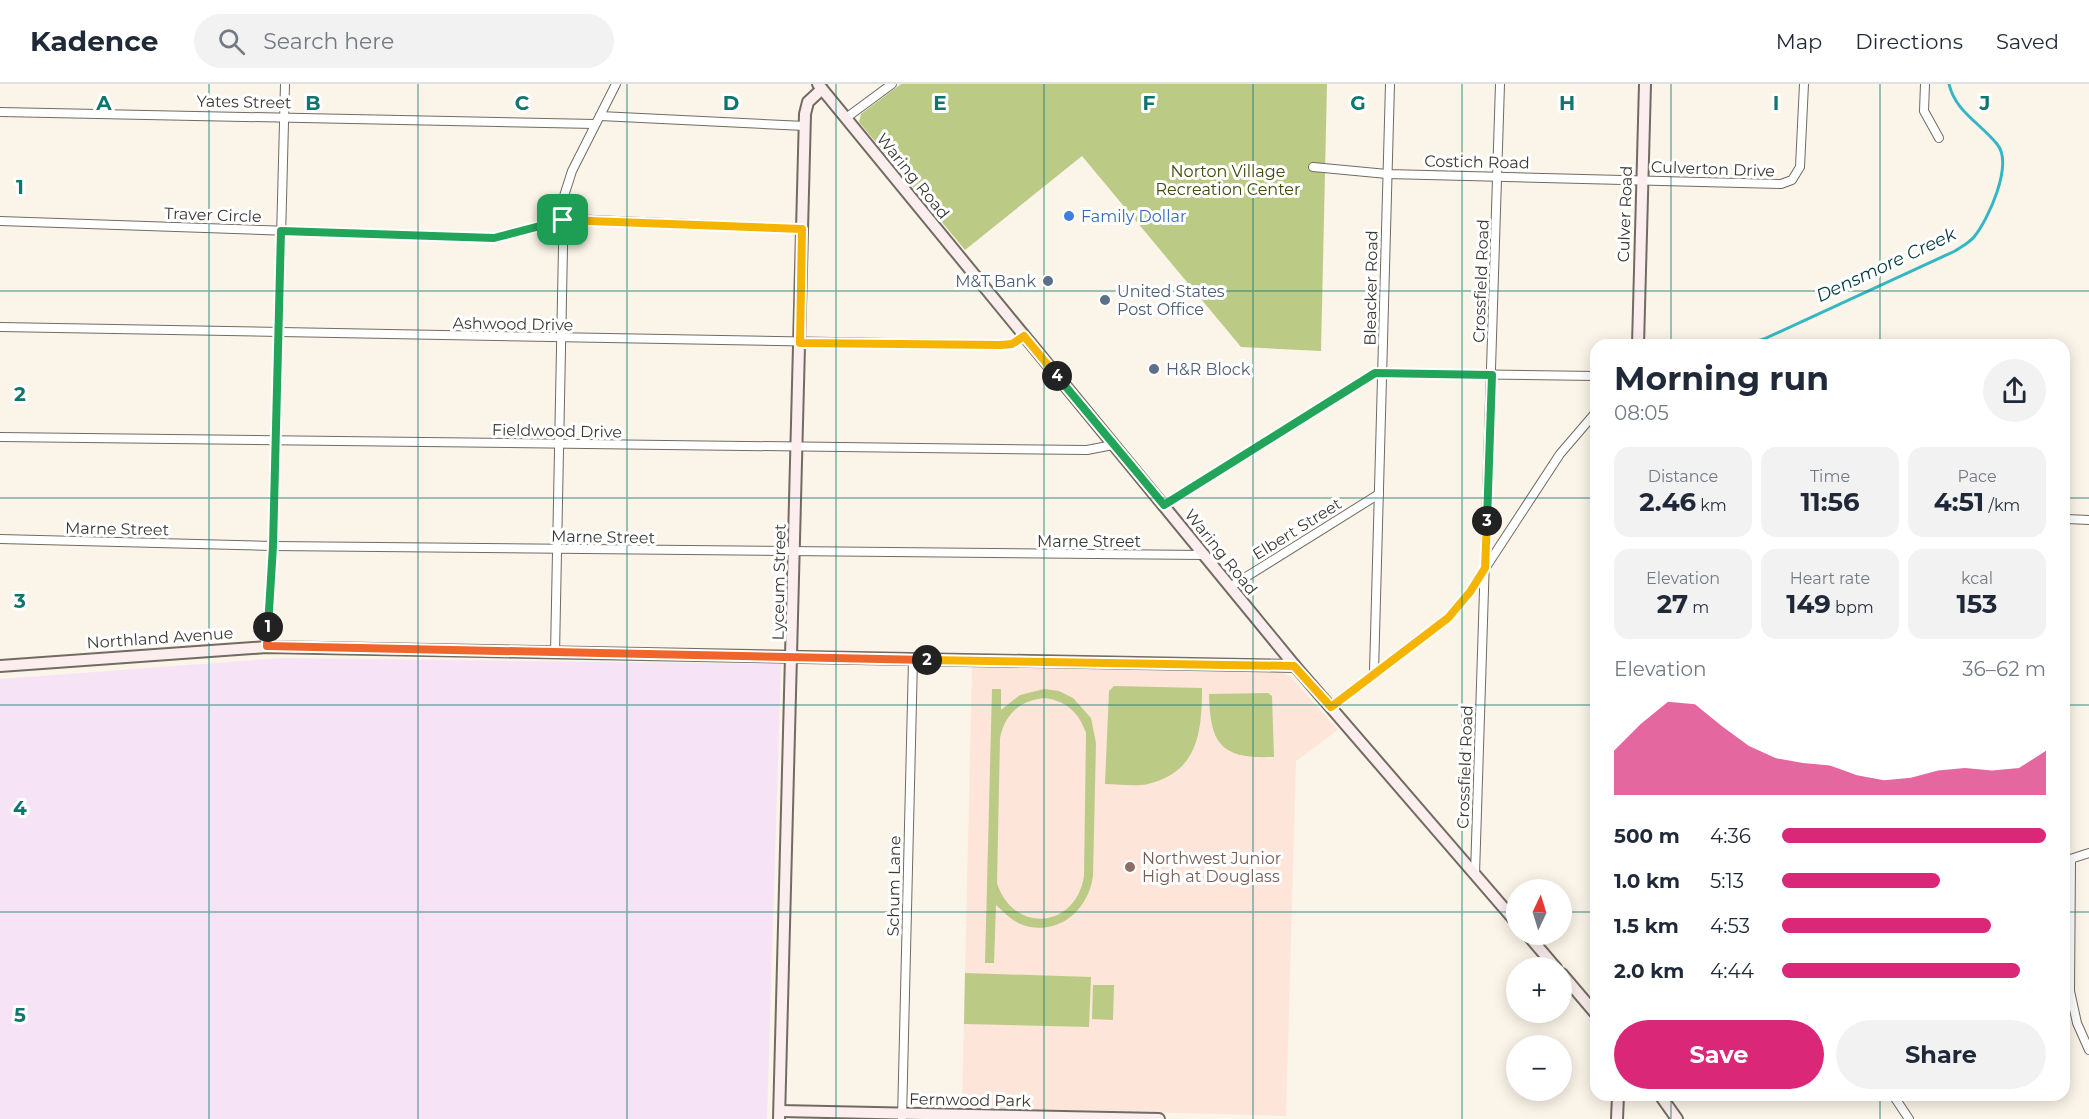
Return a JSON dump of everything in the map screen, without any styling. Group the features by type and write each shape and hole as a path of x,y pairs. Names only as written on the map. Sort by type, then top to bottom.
{"street":[{"path":"267,646 273,546 285,84"},
{"path":"555,654 563,220 567,183 615,84"},
{"path":"846,118 892,84"},
{"name":"Bleacker Road","path":"1374,672 1390,84"},
{"name":"Crossfield Road","path":"1475,874 1500,84"},
{"name":"Culver Road","path":"1638,339 1645,84"},
{"name":"Culverton Drive","path":"1641,180 1775,185 1792,180 1798,172 1801,160 1804,84"},
{"path":"1925,84 1924,111 1939,138"},
{"name":"Waring Road","path":"820,86 1294,666 1506,910"},
{"name":"Lyceum Street","path":"780,1115 804,126 808,102 820,86"},
{"name":"Yates Street","path":"0,112 595,124"},
{"path":"600,116 804,126"},
{"name":"Costich Road","path":"1313,167 1387,174 1641,180"},
{"name":"Traver Circle","path":"0,221 494,238 563,220 802,229"},
{"name":"Ashwood Drive","path":"0,327 1001,345 1012,344 1024,336"},
{"path":"1164,505 1373,374 1590,376"},
{"path":"1331,707 1374,672 1448,618 1485,568 1560,454 1590,419"},
{"name":"Fieldwood Drive","path":"0,437 797,448 1087,450 1113,445"},
{"name":"Elbert Street","path":"1230,587 1379,494"},
{"path":"2070,519 2089,520"},
{"name":"Marne Street","path":"0,539 556,550 1205,555"},
{"name":"Northland Avenue","path":"0,666 267,646 555,654 1294,666"},
{"name":"Schum Lane","path":"902,1116 914,659"},
{"path":"2070,859 2089,853"},
{"path":"1536,945 1547,957"},
{"path":"1572,986 1590,1007"},
{"path":"2070,991 2077,1023 2089,1050"},
{"path":"1617,1119 1618,1101"},
{"path":"1664,1101 1677,1119"},
{"path":"1897,1101 1908,1119"},
{"name":"Fernwood Park","path":"780,1115 1159,1119"}],"shaded area":[{"path":"282,658 781,664 767,1119 0,1119 0,679"},
{"name":"Northwest Junior High at Douglass","path":"972,667 1283,673 1291,677 1338,730 1296,761 1286,1116 962,1107"}],"green space":[{"name":"Norton Village Recreation Center","path":"901,84 1327,84 1321,351 1241,347 1082,156 965,250 859,122 861,114"},
{"path":"1114,686 1202,688 1198,735 1194,748 1178,770 1148,784 1105,784 1109,691"},
{"path":"992,689 1001,689 1001,710 1020,695 1044,689 1059,691 1073,698 1091,718 1096,743 1093,876 1090,889 1077,911 1056,925 1044,928 1018,923 996,905 994,963 985,963","holes":["1036,699 1053,700 1071,709 1080,720 1086,733 1084,876 1079,894 1069,907 1057,915 1044,918 1029,917 1016,911 1005,900 997,883 1000,738 1010,715 1021,705"]},
{"path":"1268,693 1272,696 1274,757 1242,755 1222,746 1212,726 1209,694"},
{"path":"965,973 1091,977 1089,1027 964,1024"},
{"path":"1093,985 1114,985 1113,1020 1092,1019"}],"waterway":[{"name":"Densmore Creek","path":"1764,339 1955,251 1974,237 1980,229 1992,205 2001,178 2003,165 2001,153 1990,136 1962,109 1949,84"}],"place":[{"name":"Family Dollar","path":"1069,216"},
{"name":"M&T Bank","path":"1048,281"},
{"name":"United States Post Office","path":"1105,300"},
{"name":"H&R Block","path":"1154,369"},
{"name":"Northwest Junior High at Douglass","path":"1130,867"}],"route":[{"path":"563,220 802,229 800,343 1001,345 1012,344 1024,336 1164,505 1375,373 1492,375 1485,568 1470,592 1448,618 1374,672 1331,707 1294,666 555,654 267,646 273,546 281,231 494,238 563,220"}]}
